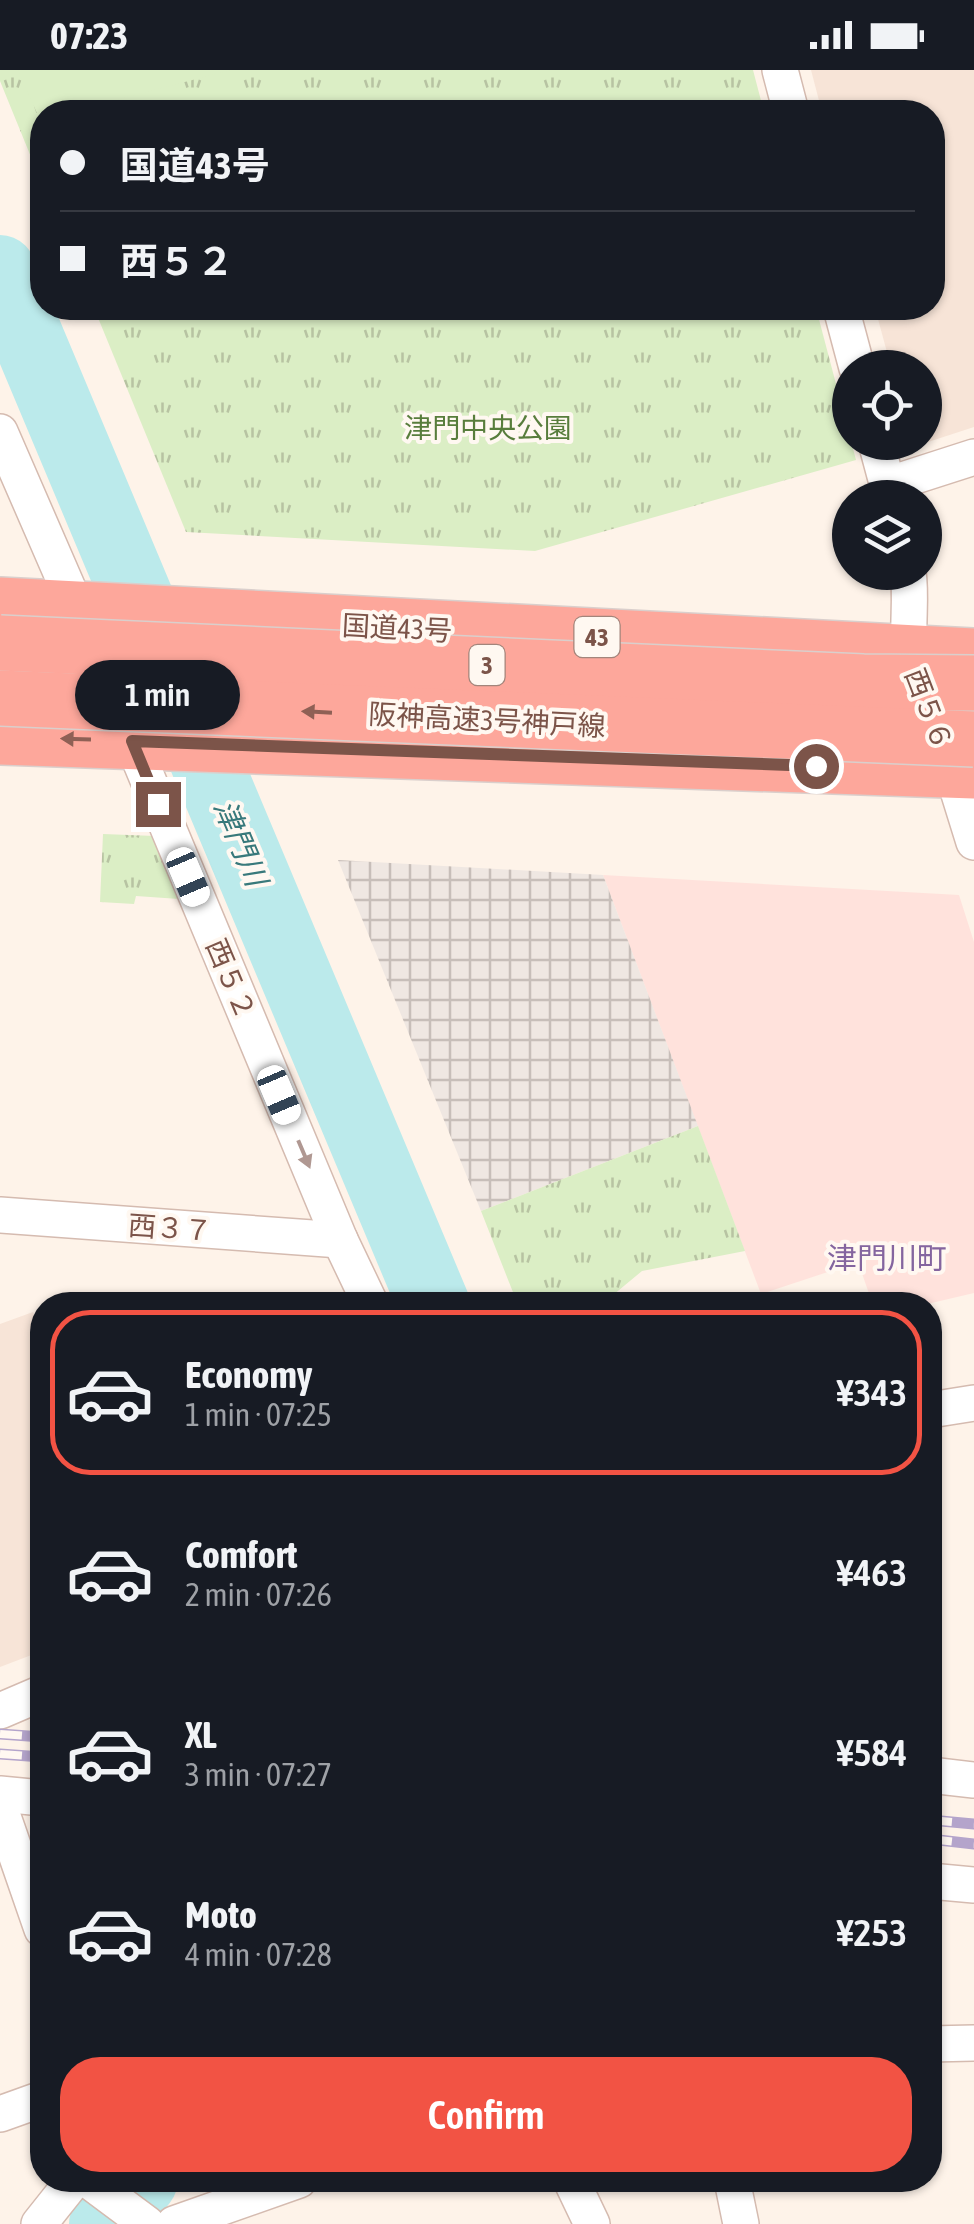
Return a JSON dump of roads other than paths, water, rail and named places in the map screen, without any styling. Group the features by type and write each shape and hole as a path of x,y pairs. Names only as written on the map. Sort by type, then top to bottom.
{"highway":[{"name":"国道43号","path":"0,606 974,656"},
{"name":"阪神高速3号神戸線","path":"0,643 863,682 974,683"},
{"name":"阪神高速3号神戸線","path":"0,698 967,760"},
{"path":"0,736 253,746 967,760"}],"street":[{"path":"780,70 788,100"},
{"path":"845,320 852,350"},
{"name":"西５２","path":"0,432 86,611 142,741 340,1240 365,1292"},
{"path":"916,480 974,456"},
{"name":"西５６","path":"910,590 908,652 967,760 974,842"},
{"name":"西３７","path":"0,1215 340,1240"},
{"path":"942,1408 974,1403"},
{"path":"0,1712 30,1695"},
{"path":"942,1777 974,1780"},
{"path":"0,1794 30,1797"},
{"path":"0,1808 30,1894"},
{"path":"942,1882 974,1885"},
{"path":"942,2044 974,2043"},
{"path":"0,2114 30,2103"},
{"path":"40,2224 65,2192"},
{"path":"104,2192 147,2224"},
{"path":"174,2224 264,2192"},
{"path":"577,2192 592,2224"},
{"path":"734,2192 741,2224"}],"waterway":[{"name":"津門川","path":"0,271 429,1292"},
{"name":"津門川","path":"105,2224 132,2192"}],"railway":[{"path":"0,1734 30,1736"},
{"path":"0,1754 30,1756"},
{"path":"942,1821 974,1824"},
{"path":"942,1840 974,1844"}],"district":[{"name":"津門川町","path":"887,1259"}],"park label":[{"name":"津門中央公園","path":"488,428"}]}
